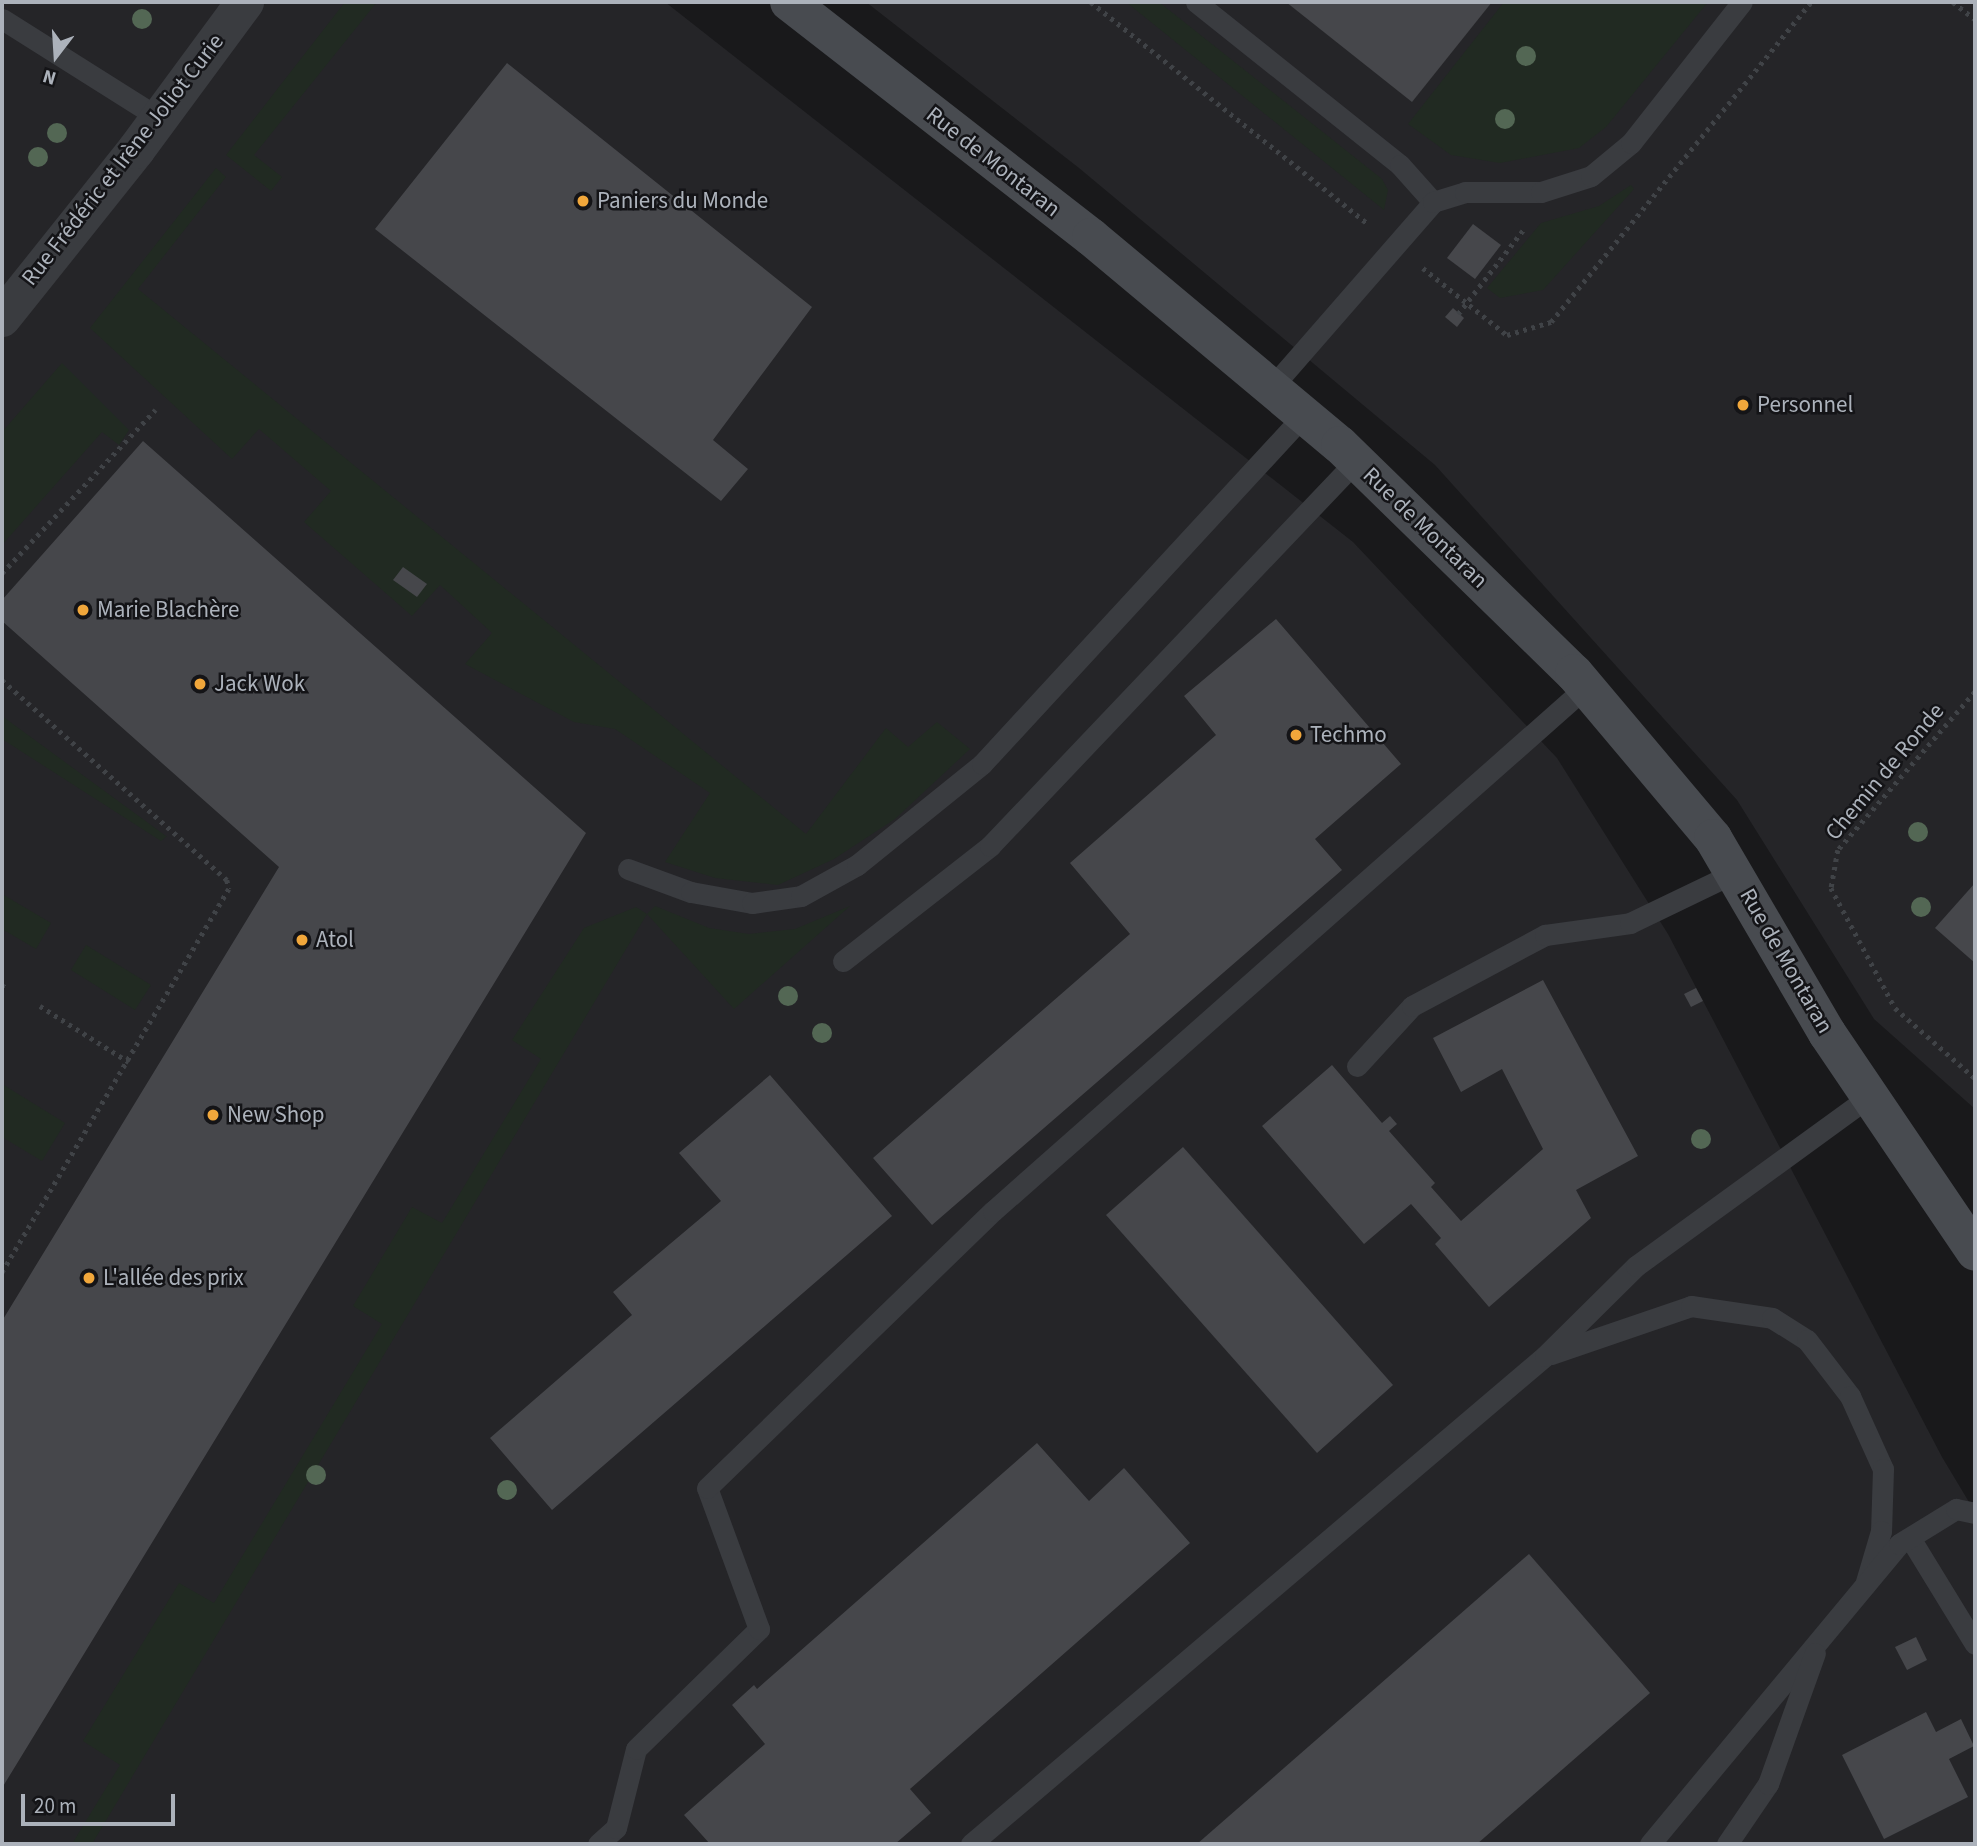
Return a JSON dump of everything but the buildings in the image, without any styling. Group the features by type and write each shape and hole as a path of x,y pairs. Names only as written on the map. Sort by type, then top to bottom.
{"street":[{"name":"Rue Frédéric et Irène Joliot Curie","path":"2,318 159,118 245,2"},
{"name":"Rue de Montaran","path":"789,2 1091,237 1357,460 1586,687 1713,838 1827,1033 1928,1178 1975,1252"},
{"path":"1928,1178 1975,1198"}],"lane":[{"path":"1196,2 1400,165 1433,202"},
{"path":"1271,387 1433,202 1465,192 1541,192 1591,176 1631,143 1742,2"},
{"path":"2,19 159,118"},
{"path":"628,869 691,892 752,903 801,896 857,865 982,764 1304,415"},
{"path":"843,961 990,846 1357,460"},
{"path":"598,1844 616,1828 636,1749 759,1629 707,1488 993,1211 1586,687"},
{"path":"1357,1066 1412,1006 1545,936 1630,923 1734,873"},
{"path":"982,1840 1545,1356 1636,1266 1870,1096"},
{"path":"1545,1356 1691,1306 1772,1318 1807,1340 1850,1396 1883,1469 1881,1531 1865,1585"},
{"path":"1650,1844 1865,1585 1910,1538 1956,1509 1975,1513"},
{"path":"1910,1538 1975,1644"},
{"path":"1727,1844 1768,1784 1820,1639"}],"path":[{"path":"1953,2 1975,19"},
{"path":"1458,314 1533,216 1541,192"},
{"path":"2,573 155,410"},
{"path":"2,680 227,880 229,889 220,911 2,1273"},
{"name":"Chemin de Ronde","path":"1975,692 1838,850 1831,888 1895,1008 1975,1078"},
{"path":"2,985 8,989"},
{"path":"40,1006 129,1062"}],"shaded area":[{"path":"2,2 665,2 1353,542 1557,758 1668,934 1942,1457 1975,1512 1975,1844 2,1844"},
{"path":"345,2 377,2 254,155 282,177 271,191 226,155"},
{"path":"866,2 1975,2 1975,1109 1874,1019 1737,800 1435,465 1079,168"},
{"path":"1126,2 1159,2 1382,179 1388,190 1384,210"},
{"path":"1504,2 1708,2 1606,127 1579,148 1500,163 1451,155 1408,124"},
{"path":"216,168 226,177 138,289 806,834 886,728 908,747 937,722 970,749 895,819 834,859 778,885 715,878 665,862 710,793 615,729 574,722 465,664 492,633 440,585 412,616 304,522 331,491 259,429 232,459 90,328"},
{"path":"1631,185 1634,189 1543,290 1500,298 1487,288 1541,223 1599,206"},
{"path":"62,363 129,430 119,445 102,432 2,545 2,432"},
{"path":"2,716 167,836 161,841 2,739"},
{"path":"2,894 51,923 36,949 2,929"},
{"path":"655,906 709,928 749,934 795,929 850,906 734,1009 647,914"},
{"path":"636,907 647,914 92,1844 72,1844 120,1765 83,1741 179,1583 214,1603 382,1324 353,1306 412,1207 442,1223 541,1059 512,1040 584,928"},
{"path":"86,945 151,985 135,1010 71,970"},
{"path":"2,1084 65,1123 42,1161 2,1137"}],"place":[{"name":"Paniers du Monde","path":"583,201"},
{"name":"Personnel","path":"1743,405"},
{"name":"Marie Blachère","path":"83,610"},
{"name":"Jack Wok","path":"200,684"},
{"name":"Techmo","path":"1296,735"},
{"name":"Atol","path":"302,940"},
{"name":"New Shop","path":"213,1115"},
{"name":"L'allée des prix","path":"89,1278"}]}
